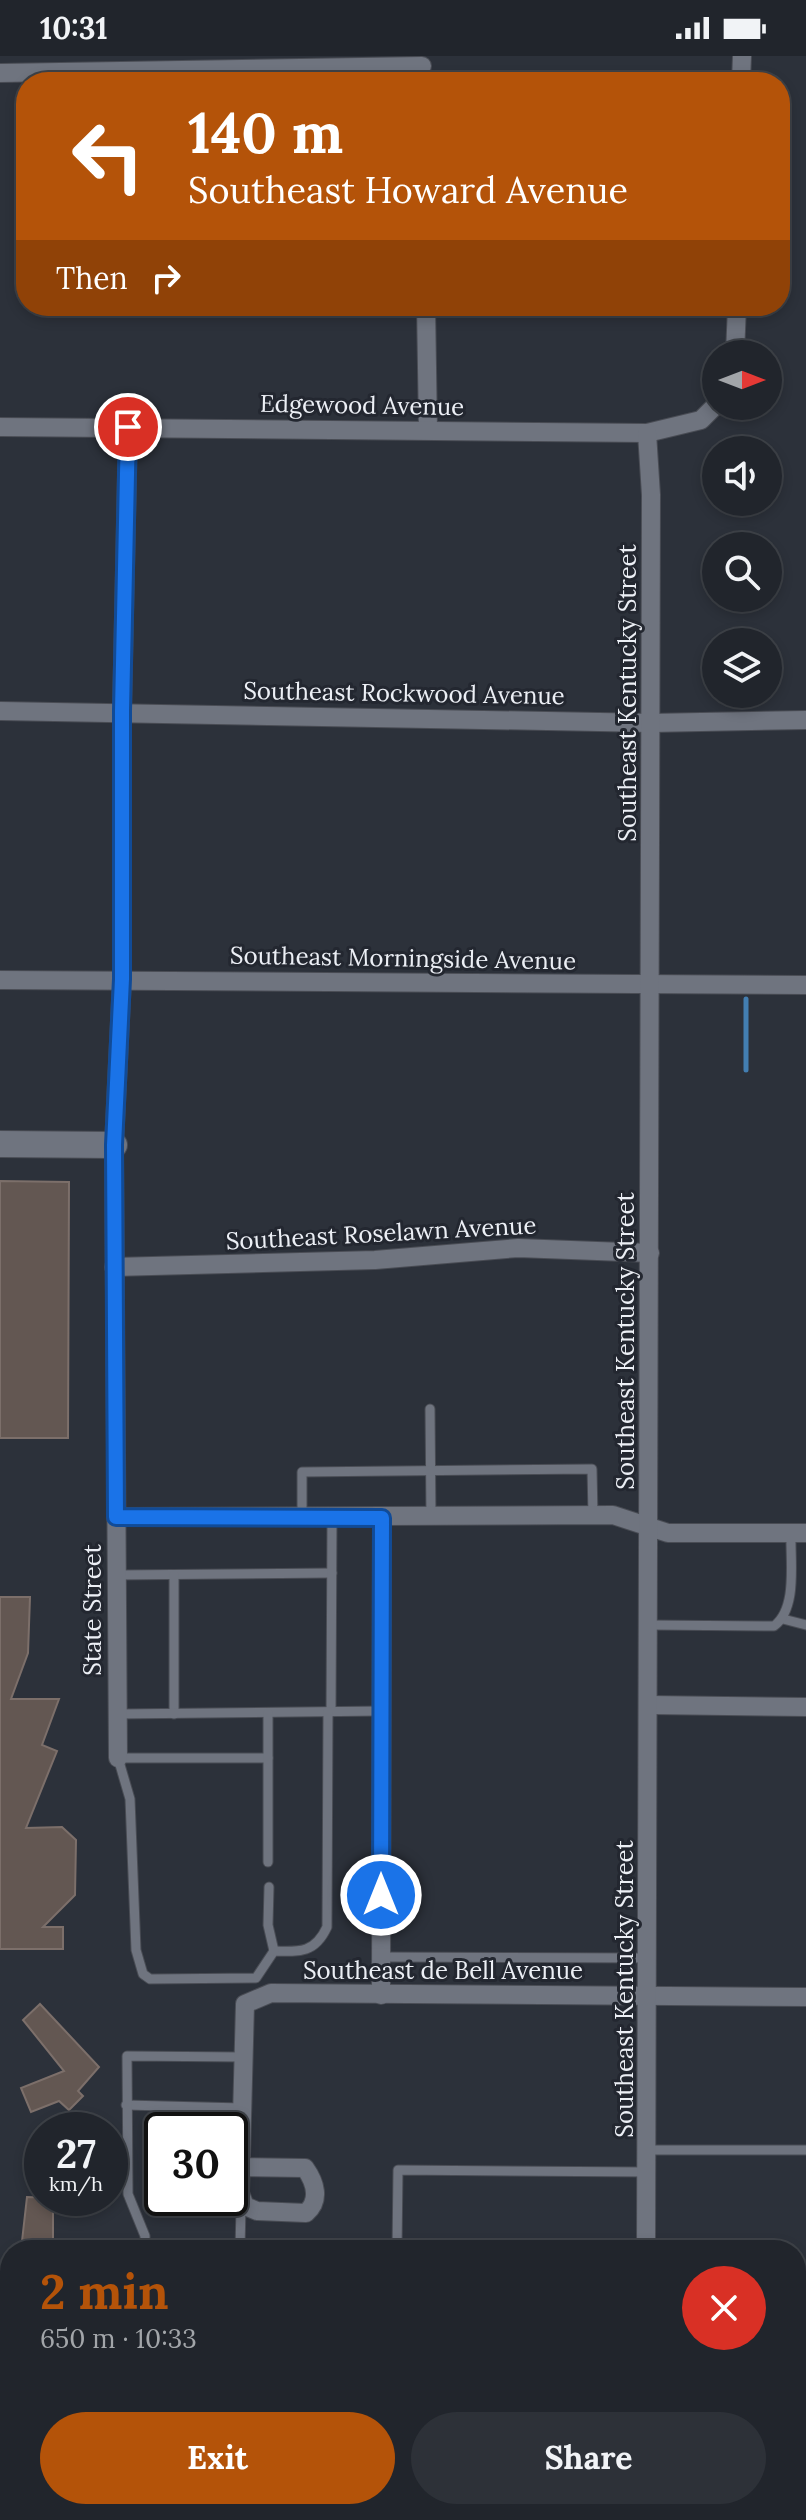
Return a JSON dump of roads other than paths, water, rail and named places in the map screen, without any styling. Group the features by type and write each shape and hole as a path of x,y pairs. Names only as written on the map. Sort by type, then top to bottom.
{"street":[{"path":"85,72 423,68"},
{"path":"426,316 428,430"},
{"path":"736,340 737,316"},
{"name":"Edgewood Avenue","path":"0,427 647,433 702,419"},
{"name":"State Street","path":"118,1758 114,1145 122,979 122,711 128,427"},
{"name":"Southeast Kentucky Street","path":"646,2240 651,985 651,495 647,433"},
{"name":"Southeast Rockwood Avenue","path":"0,711 651,723 806,720"},
{"name":"Southeast Morningside Avenue","path":"0,980 806,985"},
{"path":"0,1144 114,1145"},
{"name":"Southeast Roselawn Avenue","path":"114,1267 375,1260 518,1248 650,1253"},
{"path":"116,1517 613,1515 668,1533 799,1533"},
{"path":"381,1995 382,1518"},
{"path":"650,1705 806,1707"},
{"name":"Southeast de Bell Avenue","path":"242,2112 245,2004 271,1993 806,1997"},
{"path":"248,2167 305,2168 316,2192 313,2207 306,2213 257,2211 248,2207"}],"lane":[{"path":"430,1409 431,1518"},
{"path":"302,1518 302,1472 592,1469 593,1516"},
{"path":"269,1887 268,1925 274,1951 311,1950 321,1942 327,1927 332,1518"},
{"path":"649,1625 774,1626 783,1619 788,1604 799,1533"},
{"path":"116,1575 332,1573"},
{"path":"174,1575 174,1714"},
{"path":"783,1619 806,1625"},
{"path":"117,1714 382,1711"},
{"path":"268,1713 268,1862"},
{"path":"118,1758 268,1758"},
{"name":"State Street","path":"118,1758 130,1799 135,1936 143,1974 166,1980 256,1978 274,1951"},
{"path":"381,1957 649,1958"},
{"path":"145,2240 128,2194 127,2056 243,2057"},
{"path":"126,2105 242,2108"},
{"path":"647,2150 806,2150"},
{"path":"397,2240 398,2170 647,2172"},
{"path":"240,2240 241,2216"}],"waterway":[{"path":"746,999 746,1070"}]}
